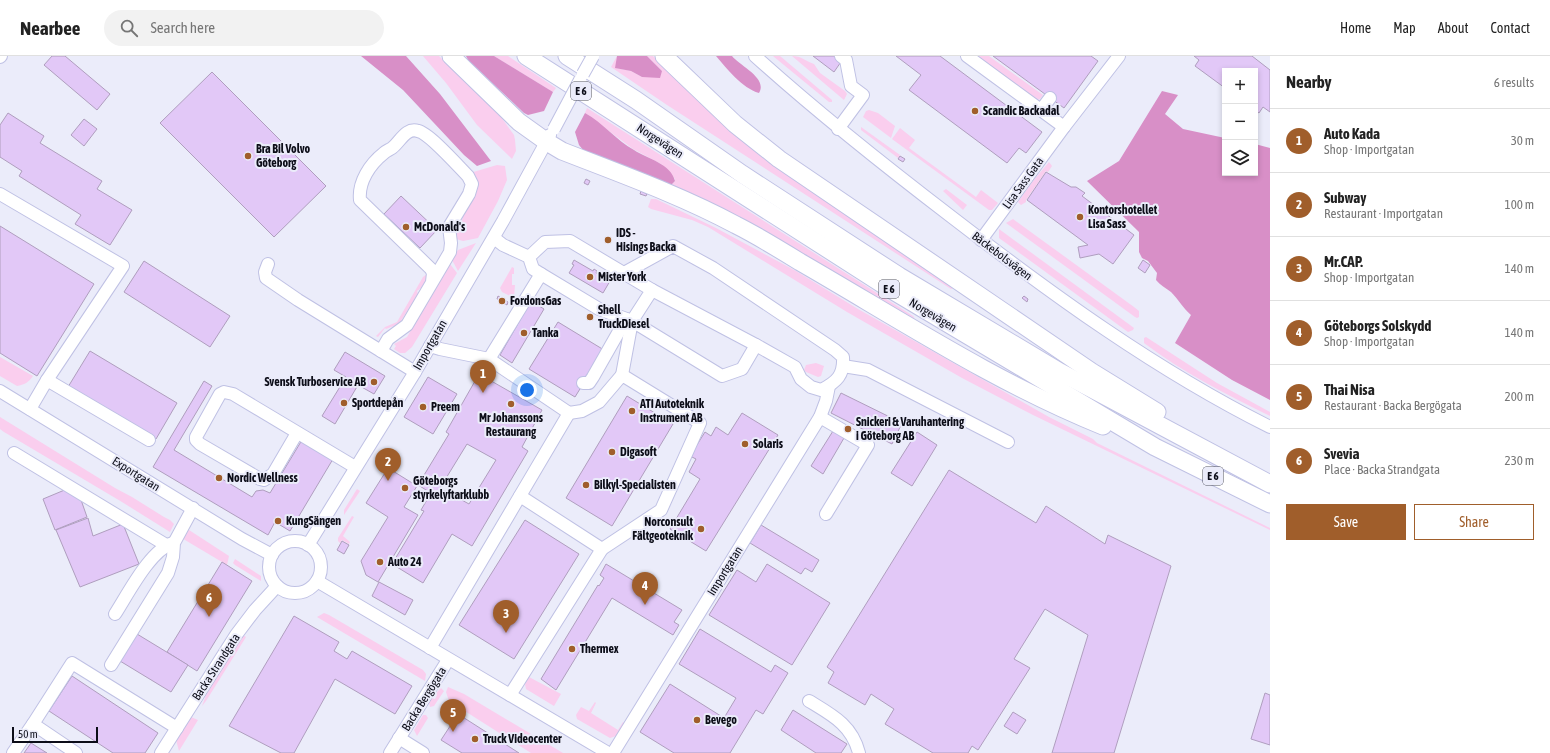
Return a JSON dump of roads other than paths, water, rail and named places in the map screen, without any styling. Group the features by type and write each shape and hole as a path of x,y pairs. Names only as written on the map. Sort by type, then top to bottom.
{"highway":[{"path":"452,56 519,122 550,135 562,150 680,197 737,225 916,331 998,376 1068,412 1155,447"},
{"name":"Norgevägen","path":"526,56 890,289 1155,447 1270,504"},
{"name":"Norgevägen","path":"566,56 636,100 742,174 899,276 1060,372 1270,484"},
{"path":"664,56 735,124 779,159 1092,372 1172,422 1208,452"}],"street":[{"name":"Importgatan","path":"308,545 415,372 494,238 593,56"},
{"name":"Bäckebolsvägen","path":"755,56 838,129 1039,284 1128,346 1189,383 1270,427"},
{"path":"838,129 863,95 851,86 846,60 841,56"},
{"path":"967,56 1064,127"},
{"name":"Lisa Sass Gata","path":"981,240 1064,127 1112,58"},
{"path":"1041,110 1050,98"},
{"path":"381,351 388,339 407,325 450,252 451,243 449,227 471,190 471,180 424,133 414,130 408,132 392,148 389,159 370,179 362,185 359,191 360,200 431,269 433,273 432,282"},
{"path":"0,194 123,266 47,380 30,409"},
{"path":"494,238 503,245 529,257 533,269 541,274 599,308 629,320 722,376 742,368 756,345"},
{"path":"529,257 545,242 570,241 652,290 795,367 801,379 811,387 821,390 834,383 839,376 843,366 842,357 835,350 713,268 673,246 624,273"},
{"path":"268,264 265,272 266,278 298,300 415,372"},
{"path":"489,359 541,274"},
{"path":"583,383 589,383 629,320 652,290"},
{"path":"430,346 446,351 489,359 569,412 582,411 599,402 622,375 629,320"},
{"path":"843,366 868,370 1008,442"},
{"path":"510,695 602,549 661,510 700,424 622,375"},
{"path":"47,380 149,440"},
{"name":"Importgatan","path":"613,753 820,417 826,401 829,386"},
{"name":"Exportgatan","path":"0,391 193,508 242,540 272,555"},
{"path":"297,433 273,474 264,480 200,444 196,440 196,437 220,394 224,392 232,394 355,467"},
{"path":"430,648 569,412"},
{"path":"820,417 868,445 826,514"},
{"path":"14,453 170,544 173,557 168,573 111,665"},
{"path":"520,496 602,549"},
{"path":"115,614 151,558 170,544 193,508"},
{"path":"296,541 308,545 317,553 320,560 320,573 317,580 309,589 298,593 287,592 277,586 272,579 269,571 269,563 272,555 280,546 288,542 296,541"},
{"path":"317,580 448,660 608,753"},
{"name":"Backa Strandgata","path":"161,753 236,635 255,610 277,586"},
{"name":"Backa Bergögata","path":"390,753 448,660"},
{"path":"13,753 72,663 177,728"},
{"path":"808,701 840,720 857,742 860,753"},
{"path":"33,724 76,753"},
{"name":"Backa Bergögata","path":"399,738 423,753"}],"place":[{"name":"Scandic Backadal","path":"975,111"},
{"name":"Bra Bil Volvo Göteborg","path":"248,156"},
{"name":"Kontorshotellet Lisa Sass","path":"1080,217"},
{"name":"McDonald's","path":"406,227"},
{"name":"IDS - Hisings Backa","path":"608,240"},
{"name":"Mister York","path":"590,277"},
{"name":"FordonsGas","path":"502,301"},
{"name":"Shell TruckDiesel","path":"590,317"},
{"name":"Tanka","path":"524,333"},
{"name":"Svensk Turboservice AB","path":"374,382"},
{"name":"Auto Kada","path":"483,393"},
{"name":"Sportdepån","path":"344,403"},
{"name":"Mr Johanssons Restaurang","path":"511,404"},
{"name":"Preem","path":"423,407"},
{"name":"ATI Autoteknik Instrument AB","path":"632,411"},
{"name":"Snickeri & Varuhantering i Göteborg AB","path":"848,429"},
{"name":"Solaris","path":"745,444"},
{"name":"Digasoft","path":"612,452"},
{"name":"Nordic Wellness","path":"219,478"},
{"name":"Subway","path":"388,481"},
{"name":"Bilkyl-Specialisten","path":"586,485"},
{"name":"Göteborgs styrkelyftarklubb","path":"405,488"},
{"name":"KungSängen","path":"278,521"},
{"name":"Norconsult Fältgeoteknik","path":"701,529"},
{"name":"Auto 24","path":"380,562"},
{"name":"Göteborgs Solskydd","path":"645,605"},
{"name":"Svevia","path":"209,617"},
{"name":"Mr.CAP.","path":"506,633"},
{"name":"Thermex","path":"572,649"},
{"name":"Bevego","path":"697,720"},
{"name":"Thai Nisa","path":"453,732"},
{"name":"Truck Videocenter","path":"475,739"}]}
